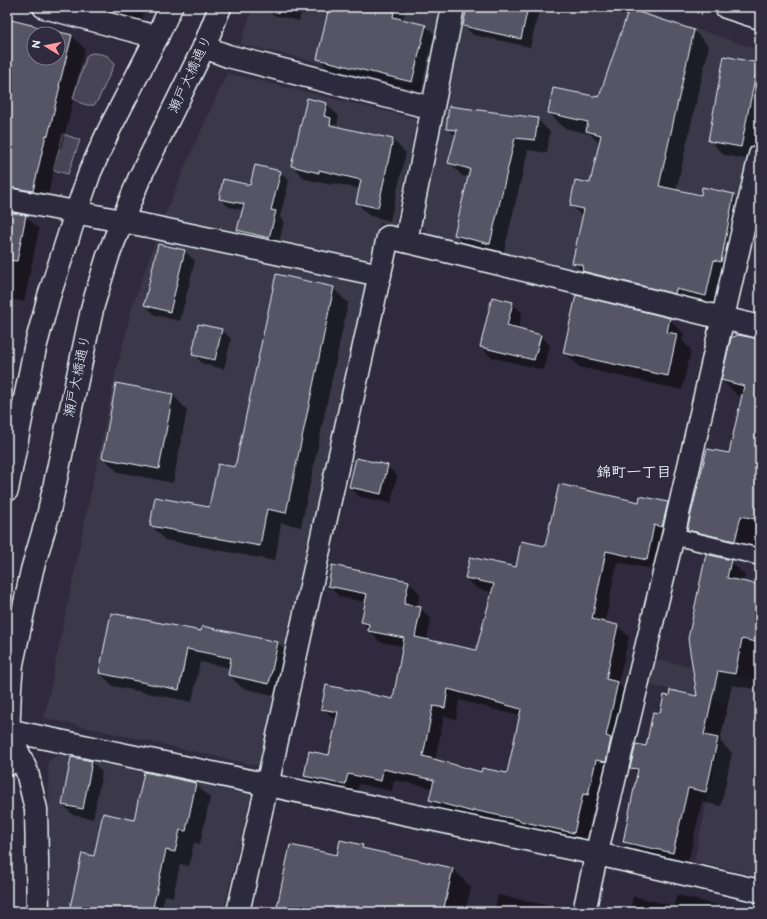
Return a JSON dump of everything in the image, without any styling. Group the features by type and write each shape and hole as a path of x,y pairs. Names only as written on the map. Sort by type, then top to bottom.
{"street":[{"path":"44,7 157,37"},
{"path":"7,490 35,348 49,296 76,213 90,172 108,130 157,37 171,7"},
{"name":"瀬戸大橋通り","path":"7,765 12,664 32,570 48,516 93,305 108,256 139,179 204,47 220,7"},
{"path":"406,241 453,7"},
{"path":"726,7 760,18"},
{"path":"204,47 228,56 432,108"},
{"path":"584,912 760,155"},
{"path":"7,200 123,221 380,275"},
{"path":"238,912 388,237 760,327"},
{"path":"8,730 267,786 597,854 760,891"},
{"path":"8,730 27,772 36,809 38,912"}],"lane":[{"path":"672,536 760,557"}],"shaded area":[{"path":"253,7 441,7 426,78 415,85 240,44"},
{"path":"464,7 630,7 760,50 760,113 718,296 707,302 430,235 420,223"},
{"path":"92,53 103,54 113,61 114,65 98,100 94,105 88,105 83,104 73,98 87,55"},
{"path":"227,73 417,119 395,225 380,222 370,262 163,219"},
{"path":"63,134 80,140 68,174 53,170"},
{"path":"156,239 366,282 259,766 44,718 114,380 132,307"},
{"path":"655,659 760,681 760,877 694,861 728,703 649,685"},
{"path":"61,753 251,795 223,912 50,912 48,761"}],"building":[{"path":"329,7 395,7 393,17 426,25 412,82 317,59"},
{"path":"467,7 528,7 521,39 463,26"},
{"path":"629,9 694,30 659,186 701,195 702,187 734,194 721,262 714,260 706,296 676,289 675,294 582,271 583,265 572,263 584,209 570,206 575,180 590,183 601,135 586,131 588,122 548,113 553,88 599,97"},
{"path":"7,19 35,26 26,26 26,66 64,66 48,136 46,135 33,191 7,187"},
{"path":"66,34 72,35 66,59"},
{"path":"724,56 758,63 741,147 708,141"},
{"path":"307,98 327,103 324,116 331,118 330,125 393,139 378,208 356,203 361,180 319,170 319,173 291,166"},
{"path":"449,106 538,118 535,140 515,138 490,244 454,235 470,169 448,163 457,130 446,129"},
{"path":"255,165 281,171 271,210 276,211 269,238 237,230 244,204 219,199 223,179 250,185"},
{"path":"7,212 26,215 17,261 7,260"},
{"path":"158,244 185,250 170,312 144,305"},
{"path":"276,274 334,287 286,513 267,509 260,546 150,526 155,497 209,507 218,464 235,467"},
{"path":"576,295 670,318 667,332 677,334 668,376 563,353"},
{"path":"492,297 513,302 507,326 541,335 534,360 480,347"},
{"path":"198,324 222,329 215,360 192,355"},
{"path":"738,335 760,339 760,520 741,516 735,541 687,530 707,449 729,453 744,386 721,380 731,338"},
{"path":"116,383 173,394 159,469 102,458"},
{"path":"356,458 388,465 381,494 349,487"},
{"path":"559,484 639,502 640,496 668,502 662,527 654,525 647,560 606,551 592,619 618,625 606,679 618,682 606,736 611,738 606,762 596,760 588,795 583,794 574,833 473,810 473,812 429,800 434,780 383,769 381,781 348,774 345,785 304,776 309,751 329,755 338,712 321,709 326,685 393,699 404,638 368,631 369,624 361,622 367,594 328,586 332,565 409,581 404,604 421,607 415,637 476,650 494,584 465,578 470,557 516,567 521,541 545,546","holes":["448,689 521,709 507,773 482,768 481,772 423,756 433,706 445,708"]},
{"path":"706,554 731,560 727,578 760,585 760,643 742,639 735,674 718,671 704,735 718,738 706,792 688,788 673,853 623,842 638,769 630,768 636,744 646,746 653,712 660,713 664,695 669,696 670,690 697,696 688,639"},
{"path":"111,613 201,631 202,626 278,642 269,684 228,675 231,658 187,649 179,690 99,673"},
{"path":"71,757 92,761 83,809 62,805"},
{"path":"144,772 196,783 186,831 180,830 175,852 166,850 152,912 69,912 82,853 94,856 103,813 134,820"},
{"path":"340,840 363,845 362,848 453,868 443,912 276,912 290,845 337,855"}],"district":[{"name":"錦町一丁目","path":"634,472"}]}
